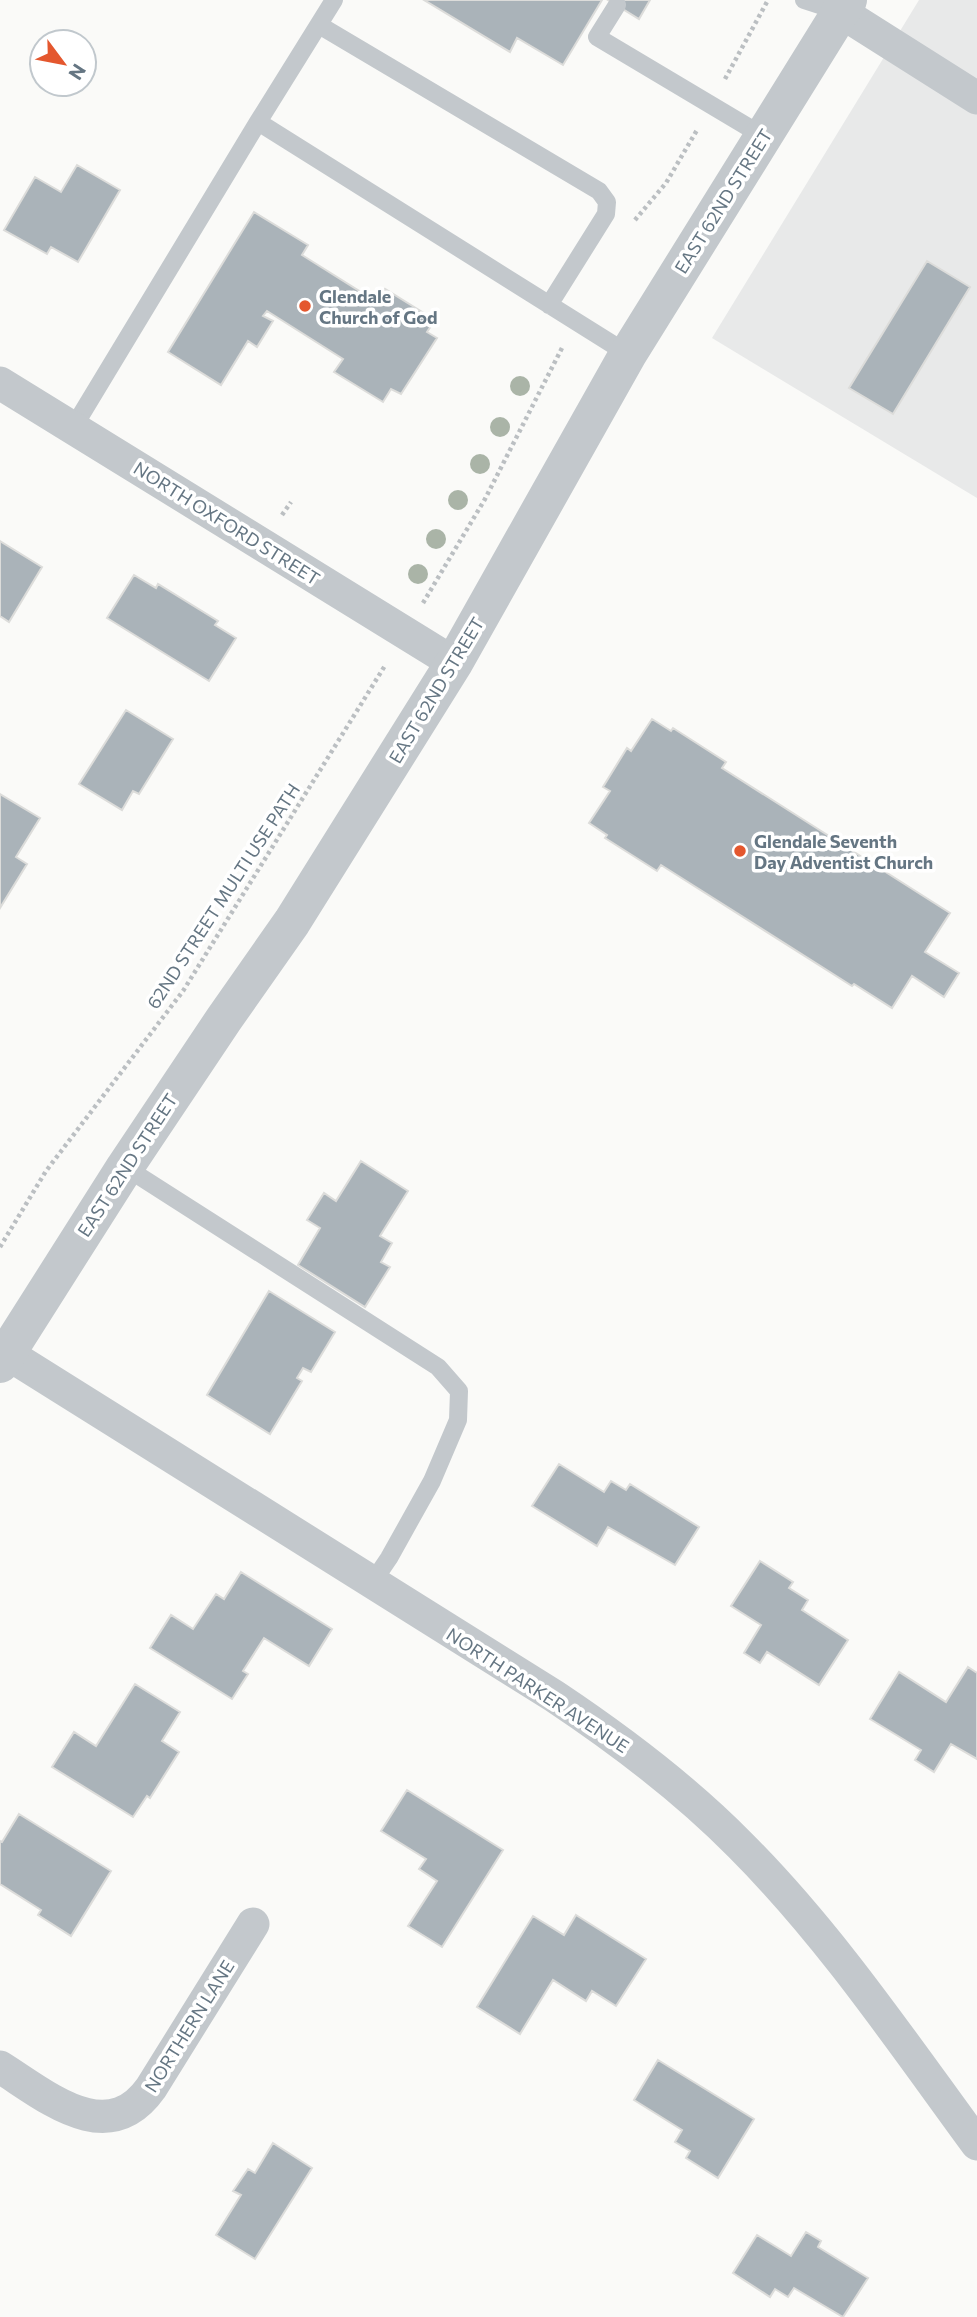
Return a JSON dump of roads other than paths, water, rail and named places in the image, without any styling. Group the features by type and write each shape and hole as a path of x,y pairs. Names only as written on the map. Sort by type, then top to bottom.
{"street":[{"path":"844,6 977,98"},
{"name":"EAST 62ND STREET","path":"2,1356 224,1018 292,922 454,663 628,354 844,6"},
{"name":"NORTH OXFORD STREET","path":"0,383 454,663"},
{"name":"NORTH PARKER AVENUE","path":"2,1356 583,1716 673,1783 766,1872 826,1941 977,2144"},
{"name":"NORTHERN LANE","path":"0,2067 65,2108 81,2115 108,2116 137,2105 151,2088 253,1924"}],"lane":[{"path":"73,428 334,0"},
{"path":"804,0 844,6"},
{"path":"617,5 597,37 763,136"},
{"path":"319,25 599,191 607,202 606,214 549,305"},
{"path":"258,122 628,354"},
{"path":"125,1167 438,1367 459,1391 458,1420 432,1481 372,1583"}],"place":[{"name":"Glendale Church of God","path":"305,306"},
{"name":"Glendale Seventh Day Adventist Church","path":"740,851"}]}
